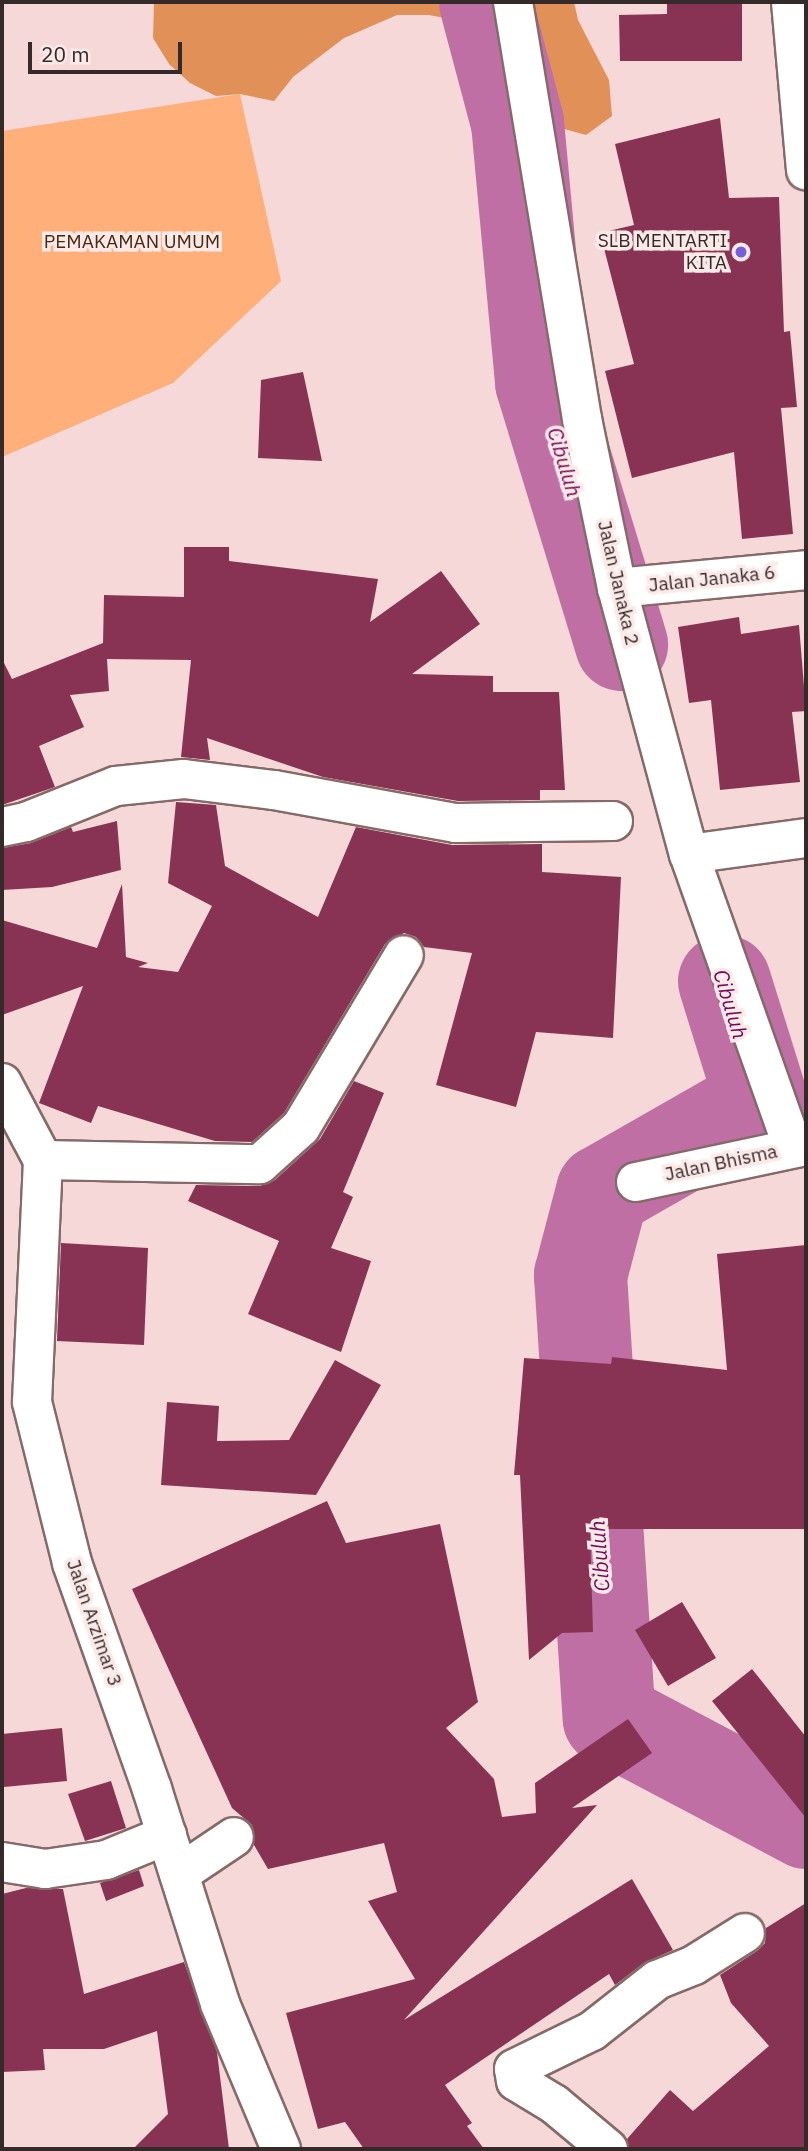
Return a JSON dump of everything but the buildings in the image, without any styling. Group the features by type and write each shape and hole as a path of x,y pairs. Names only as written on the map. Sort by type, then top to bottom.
{"street":[{"name":"Jalan Janaka 2","path":"513,2 582,419 617,589 689,853 703,881 800,1147"},
{"path":"791,2 800,56 806,170"},
{"name":"Jalan Janaka 6","path":"617,589 806,570"},
{"path":"2,827 26,822 116,786 184,779 274,790 456,823 613,821"},
{"path":"689,853 806,838"},
{"path":"2,1083 43,1160 260,1164 301,1127 404,955"},
{"name":"Jalan Bhisma","path":"636,1182 800,1147"},
{"name":"Jalan Arzimar 3","path":"43,1160 32,1402 72,1563 167,1835 220,2004 281,2149"},
{"path":"2,1862 45,1869 106,1860 167,1835"},
{"path":"179,1874 234,1837"},
{"path":"608,2149 554,2104 516,2081 514,2069 593,2031 657,1980 694,1965 745,1933"}],"green space":[{"name":"PEMAKAMAN UMUM","path":"240,94 281,281 173,383 2,457 2,131"}],"shaded area":[{"path":"154,2 574,2 578,20 609,80 612,116 586,135 557,127 534,108 481,41 455,20 429,15 397,15 344,38 293,77 274,101 240,94 216,96 190,83 169,64 153,38"}],"waterway":[{"name":"Cibuluh","path":"485,2 517,122 541,382 621,644"},
{"name":"Cibuluh","path":"724,981 761,1100 602,1191 580,1275 609,1718 806,1822"}],"place":[{"name":"SLB MENTARTI KITA","path":"741,252"}]}
